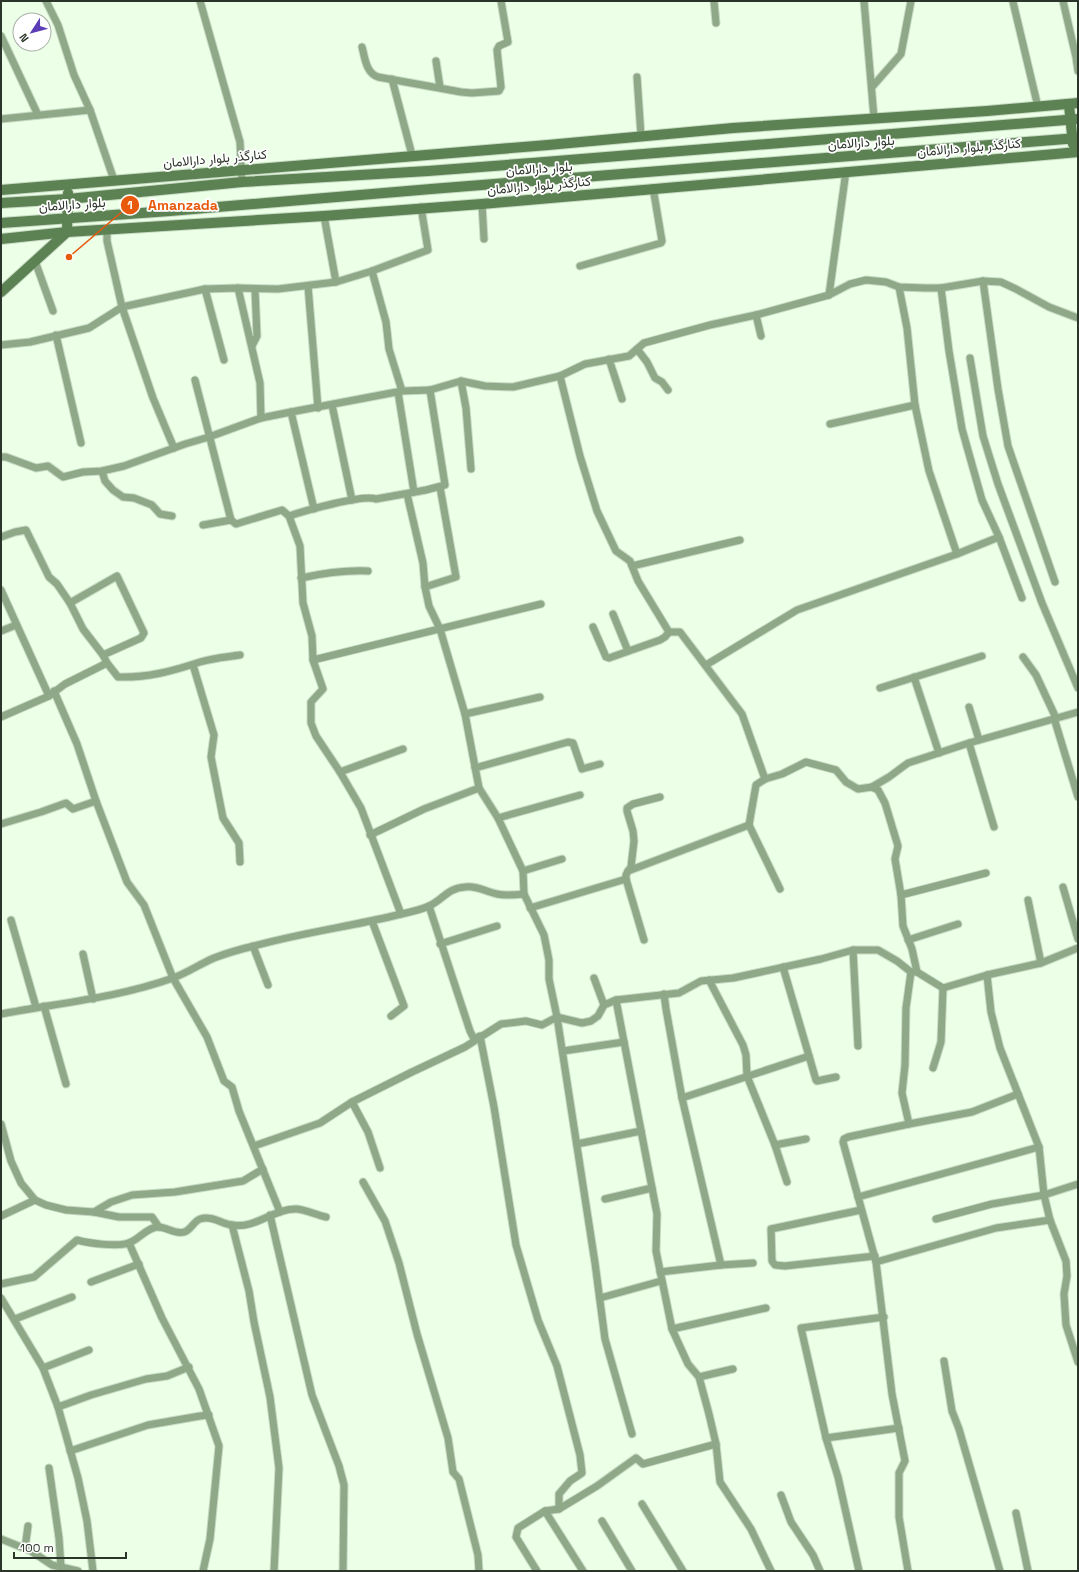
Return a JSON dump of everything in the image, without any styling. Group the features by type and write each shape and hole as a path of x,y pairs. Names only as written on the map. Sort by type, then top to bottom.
{"street":[{"path":"46,1 58,25 74,75 90,110 114,180"},
{"path":"200,1 240,142 242,182"},
{"path":"362,47 368,70 372,76 472,93 501,90 497,50 499,46 508,42 501,1"},
{"path":"714,1 716,23"},
{"path":"864,1 874,118"},
{"path":"872,87 901,54 911,1"},
{"path":"1063,1 1077,57 1078,71"},
{"path":"1013,2 1038,107"},
{"path":"1,36 38,115"},
{"path":"436,61 440,88"},
{"path":"637,77 641,136"},
{"path":"392,79 412,155"},
{"path":"1074,104 1076,152"},
{"name":"کنارگذر بلوار دارالامان","path":"1,190 733,128 1074,104"},
{"path":"1,119 90,110"},
{"name":"بلوار دارالامان","path":"1,203 68,199 242,182 532,164 1074,120"},
{"name":"بلوار دارالامان","path":"1,222 170,211 1075,138"},
{"name":"کنارگذر بلوار دارالامان","path":"1,239 67,232 324,216 421,207 482,204 1076,152"},
{"path":"829,295 846,171"},
{"path":"1,292 67,232 68,184"},
{"path":"580,266 661,243 662,241 653,188"},
{"path":"482,204 484,239"},
{"path":"1,345 30,342 89,328 122,307 206,289 278,289 308,286 336,282 372,271 428,250 421,207"},
{"path":"324,216 336,282"},
{"path":"107,230 122,307 153,398 174,448"},
{"path":"35,261 53,311"},
{"path":"372,271 386,322 389,349 400,391 410,493 423,563 425,588 429,606 440,629 465,714 479,788 498,818 523,871 524,894 544,935 549,960 549,979 563,1051 605,1339 632,1434"},
{"path":"1,457 6,457 36,468 48,466 63,477 83,472 102,471 124,466 261,418 291,412 400,391 430,390 461,381 485,386 513,387 560,376 585,364 629,356 644,343 829,295 850,284 866,280 886,282 899,287 942,288 983,280 1001,282 1049,307 1078,318"},
{"path":"983,280 998,389 1008,446 1054,582"},
{"path":"308,286 318,408"},
{"path":"899,287 907,328 915,405 929,471 957,554"},
{"path":"238,288 260,383 261,418"},
{"path":"942,288 949,351 962,429 982,500 999,537 1022,598"},
{"path":"206,289 224,360"},
{"path":"252,346 257,336 255,289"},
{"path":"756,315 761,336"},
{"path":"56,336 81,443"},
{"path":"637,349 647,362 655,378 662,382 668,390"},
{"path":"970,358 983,436 998,484 1042,603 1078,688"},
{"path":"609,359 622,399"},
{"path":"560,376 570,408 580,456 597,511 616,551 630,561 638,581 669,632"},
{"path":"195,380 231,520 236,524 282,510 289,516 300,546 303,603 312,636 313,660 323,688 311,702 311,723 316,736 362,808 370,835 401,914"},
{"path":"461,381 466,408 471,469"},
{"path":"289,516 352,500 371,497 376,499 446,485 430,390"},
{"path":"332,405 352,500"},
{"path":"830,424 915,405"},
{"path":"291,412 314,510"},
{"path":"102,471 105,481 113,490 123,497 134,498 152,505 160,514 172,516"},
{"path":"425,588 456,577 440,487"},
{"path":"203,525 231,520"},
{"path":"1,537 26,530 49,577 57,584 70,603 83,629 103,654 107,663 118,677 148,676 201,662 240,655"},
{"path":"706,665 796,610 957,554 999,537"},
{"path":"632,566 740,540"},
{"path":"301,578 324,572 351,570 368,571"},
{"path":"70,603 117,576 144,633 141,638 103,654"},
{"path":"1,590 16,625 77,744 96,801 127,882 144,905 173,978 207,1037 224,1081 232,1087 239,1111 280,1212"},
{"path":"313,660 541,604"},
{"path":"613,614 628,651"},
{"path":"1,631 16,625"},
{"path":"593,627 607,658 660,640 669,632 680,632 742,714 765,778"},
{"path":"880,688 982,656"},
{"path":"1023,657 1036,675 1055,718 1078,797"},
{"path":"1,717 52,694 83,674 107,663"},
{"path":"193,665 214,735 211,757 223,818 239,843 240,862"},
{"path":"914,677 939,753"},
{"path":"465,714 540,697"},
{"path":"969,707 979,740"},
{"path":"780,889 749,825 756,785 765,778 782,774 806,762 836,770 846,782 858,789 872,787 890,777 908,763 969,742 1078,712"},
{"path":"475,768 568,742 573,744 582,769 600,764"},
{"path":"969,742 994,827"},
{"path":"340,772 403,749"},
{"path":"872,787 878,790 886,803 898,846 895,859 901,895 903,926 908,940 914,972 906,1008 905,1066 902,1092 909,1124"},
{"path":"370,835 424,809 479,788"},
{"path":"498,818 580,794"},
{"path":"644,940 626,879 626,875 631,867 634,841 627,808 633,804 660,797"},
{"path":"1,824 66,803 73,809 96,801"},
{"path":"628,871 749,825"},
{"path":"523,871 562,858"},
{"path":"901,895 986,873"},
{"path":"530,908 626,879"},
{"path":"1,1014 36,1007 93,999 173,978 213,958 253,946 319,930 372,921 429,906 438,901 450,890 466,886 482,888 497,894 524,894"},
{"path":"1063,887 1078,939"},
{"path":"1028,900 1040,963"},
{"path":"429,906 440,944 474,1039 501,1024 526,1021 542,1025 557,1017 582,1023 591,1021 598,1016 604,1004 616,1000 679,993 701,981 733,978 821,959 853,950 878,950 943,988 987,975 1040,963 1078,948"},
{"path":"11,920 36,1007"},
{"path":"372,921 404,1006 391,1016"},
{"path":"908,940 958,924"},
{"path":"440,944 497,926"},
{"path":"253,946 268,985"},
{"path":"853,950 858,1046"},
{"path":"83,954 93,999"},
{"path":"783,967 816,1080 836,1077"},
{"path":"987,975 991,1012 1000,1048 1039,1147 1044,1195 1050,1220 1066,1261 1067,1276 1064,1294 1066,1325 1076,1348 1078,1362"},
{"path":"594,978 604,1004"},
{"path":"709,980 743,1045 746,1055 747,1076 775,1145 787,1182"},
{"path":"933,1068 941,1042 943,988"},
{"path":"664,994 682,1098 721,1265"},
{"path":"616,1000 657,1214 656,1252 672,1329 688,1364 699,1377 716,1444 720,1482 751,1529 771,1571"},
{"path":"44,1006 66,1084"},
{"path":"254,1146 320,1123 352,1102 465,1047 480,1036"},
{"path":"480,1036 494,1107 516,1245 538,1320 557,1366 580,1455 582,1473 570,1481 559,1494 559,1509"},
{"path":"563,1051 624,1042"},
{"path":"682,1098 810,1056"},
{"path":"908,1571 899,1517 899,1473 905,1461 892,1394 876,1259 843,1142 844,1139 848,1137 972,1112 1018,1094"},
{"path":"352,1102 368,1132 380,1168"},
{"path":"1,1124 2,1138 11,1161 21,1182 35,1200 46,1205 66,1210 94,1212 119,1217 152,1217 159,1227"},
{"path":"577,1144 641,1130"},
{"path":"775,1145 806,1139"},
{"path":"858,1197 1039,1147"},
{"path":"94,1212 111,1202 132,1195 175,1192 243,1181 263,1168"},
{"path":"363,1182 385,1221 400,1263 417,1334 448,1438 453,1472 459,1480 478,1555 479,1571"},
{"path":"936,1219 992,1204 1044,1195 1078,1184"},
{"path":"605,1199 652,1188"},
{"path":"1,1216 35,1200"},
{"path":"1,1284 34,1277 76,1240 87,1243 103,1244 129,1243 152,1229 159,1227 177,1233 186,1232 200,1219 210,1218 224,1221 232,1225 250,1225 270,1215 296,1209 326,1217"},
{"path":"861,1210 770,1229 772,1261 775,1265 785,1266 876,1259 996,1228 1050,1220"},
{"path":"270,1215 312,1395 339,1466 344,1485 344,1571"},
{"path":"232,1225 249,1291 270,1397 279,1468 274,1571"},
{"path":"129,1243 162,1318 189,1368 209,1415 219,1446 210,1538 204,1571"},
{"path":"660,1272 753,1263"},
{"path":"91,1282 139,1264"},
{"path":"600,1298 661,1281"},
{"path":"1,1298 43,1368 58,1407 78,1478 87,1521 93,1571"},
{"path":"15,1320 72,1298"},
{"path":"672,1329 766,1308"},
{"path":"860,1571 838,1477 826,1438 801,1328 884,1317"},
{"path":"43,1368 89,1350"},
{"path":"944,1361 952,1411 959,1429 1000,1571"},
{"path":"58,1407 91,1395 146,1379 166,1376 189,1368"},
{"path":"699,1377 733,1369"},
{"path":"70,1451 148,1424 209,1415"},
{"path":"826,1438 899,1428"},
{"path":"537,1571 516,1537 518,1528 545,1511 559,1509 597,1486 636,1458 643,1464 716,1444"},
{"path":"49,1468 59,1538 61,1567"},
{"path":"781,1495 791,1522 813,1555 820,1571"},
{"path":"642,1504 684,1571"},
{"path":"545,1511 583,1571"},
{"path":"1016,1513 1028,1571"},
{"path":"602,1521 632,1571"},
{"path":"25,1548 28,1526"},
{"path":"1,1539 25,1548 52,1565 78,1571"}],"place":[{"name":"Amanzada","path":"69,257"}]}
